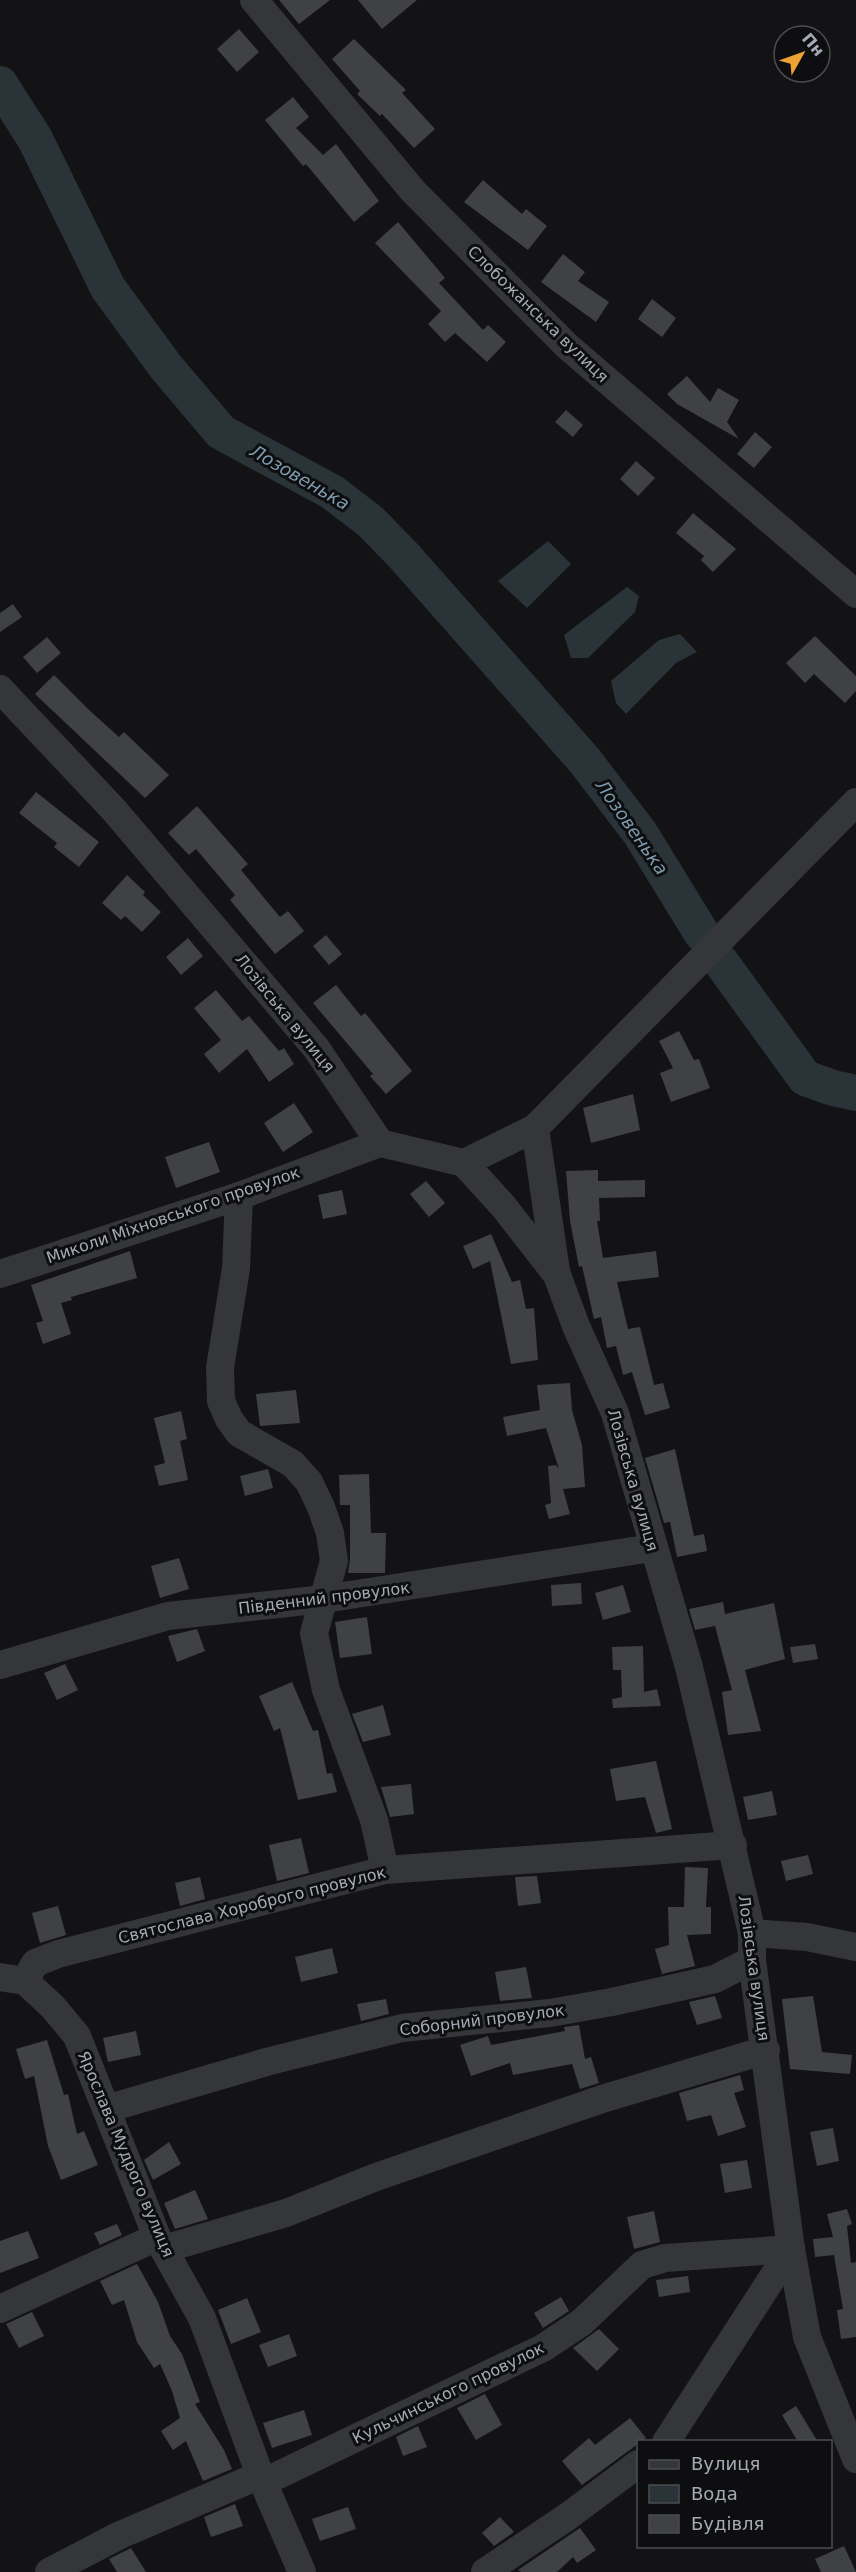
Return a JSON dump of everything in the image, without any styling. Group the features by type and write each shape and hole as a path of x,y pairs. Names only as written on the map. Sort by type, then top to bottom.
{"street":[{"name":"Слобожанська вулиця","path":"254,0 413,191 559,338 856,594"},
{"name":"Лозівська вулиця","path":"0,688 114,810 256,976 316,1048 380,1143"},
{"path":"380,1143 464,1163 535,1128 856,802"},
{"path":"535,1128 557,1275"},
{"name":"Миколи Міхновського провулок","path":"0,1274 239,1196 380,1143"},
{"name":"Лозівська вулиця","path":"464,1163 504,1207 557,1275 576,1326 615,1413 652,1548 689,1667 733,1845 752,1947 791,2249 807,2337 856,2459"},
{"path":"239,1196 236,1268 220,1368 221,1401 229,1419 239,1433 293,1464 309,1482 321,1507 330,1533 334,1561 314,1633 326,1689 374,1820 385,1870"},
{"name":"Південний провулок","path":"0,1665 168,1616 324,1599 652,1548"},
{"name":"Святослава Хороброго провулок","path":"13,1979 35,1963 58,1954 385,1870 733,1845"},
{"path":"752,1947 807,1937 856,1947"},
{"name":"Соборний провулок","path":"106,2109 270,2061 402,2028 550,2013 715,1979 752,1947"},
{"name":"Ярослава Мудрого вулиця","path":"13,1979 53,2007 77,2036 160,2243 202,2318 262,2478 302,2572"},
{"path":"0,2309 160,2243 286,2213 376,2177 602,2099 766,2050"},
{"path":"667,2440 791,2249"},
{"name":"Кульчинського провулок","path":"50,2572 120,2535 262,2478 543,2348 582,2322 642,2265 665,2258 791,2249"},
{"path":"485,2572 567,2517 637,2465"}],"water":[{"path":"548,541 571,564 527,608 498,581"},
{"path":"627,587 639,596 635,612 588,658 571,658 564,635"},
{"path":"680,634 697,652 676,663 626,714 616,703 611,681 659,640"}],"building":[{"path":"279,0 330,0 299,24"},
{"path":"358,0 417,0 382,29"},
{"path":"239,29 259,52 237,72 217,49"},
{"path":"354,39 406,90 402,93 435,129 414,148 382,114 380,116 357,94 360,91 332,59"},
{"path":"293,97 309,117 296,128 323,155 336,144 379,201 354,222 306,164 303,166 265,120"},
{"path":"483,180 522,214 526,209 547,226 528,250 464,202"},
{"path":"398,222 445,278 439,283 483,330 488,325 506,342 487,362 455,333 445,342 428,324 441,311 375,243"},
{"path":"563,254 585,272 578,281 609,302 596,322 541,282"},
{"path":"652,299 676,318 662,337 638,319"},
{"path":"687,376 710,402 718,388 739,400 727,422 739,439 677,404 667,394"},
{"path":"566,410 583,425 573,437 555,422"},
{"path":"755,432 772,447 754,468 737,454"},
{"path":"636,461 655,478 638,496 620,479"},
{"path":"693,513 736,549 713,572 701,560 704,556 676,533"},
{"path":"13,604 22,617 0,632 0,613"},
{"path":"815,636 856,676 856,691 845,703 814,674 805,683 786,663"},
{"path":"47,637 61,653 37,673 23,657"},
{"path":"54,675 119,737 124,732 169,775 145,798 35,694"},
{"path":"36,792 99,842 79,867 54,847 57,843 19,813"},
{"path":"197,806 248,864 241,870 280,917 288,911 304,931 275,954 230,900 235,895 196,849 189,855 168,833"},
{"path":"127,875 161,912 142,932 125,916 121,920 102,903"},
{"path":"326,935 342,954 329,965 313,946"},
{"path":"188,938 203,956 181,975 166,957"},
{"path":"336,985 361,1016 365,1013 412,1071 386,1094 370,1076 373,1074 313,1003"},
{"path":"216,990 242,1021 249,1016 279,1051 284,1048 294,1064 269,1082 247,1049 219,1073 204,1054 221,1040 194,1008"},
{"path":"679,1031 694,1060 699,1059 710,1088 671,1102 660,1073 673,1068 659,1041"},
{"path":"633,1094 640,1130 591,1143 583,1108"},
{"path":"294,1103 313,1132 283,1152 264,1123"},
{"path":"209,1142 220,1172 176,1188 165,1157"},
{"path":"598,1170 598,1181 645,1180 645,1197 599,1198 600,1221 597,1221 603,1258 656,1251 659,1277 617,1282 628,1329 640,1327 654,1385 663,1383 670,1408 645,1415 632,1372 623,1375 616,1346 607,1348 601,1317 594,1319 582,1266 579,1267 570,1221 566,1171"},
{"path":"426,1181 445,1203 429,1217 410,1194"},
{"path":"342,1190 347,1214 323,1219 318,1195"},
{"path":"491,1234 512,1282 520,1280 526,1309 534,1308 538,1360 511,1364 490,1261 473,1269 463,1246"},
{"path":"130,1251 137,1278 71,1297 72,1300 61,1303 71,1334 43,1344 36,1323 43,1321 31,1285"},
{"path":"570,1383 572,1410 582,1445 585,1487 563,1489 570,1514 549,1519 545,1505 551,1503 548,1466 556,1465 559,1469 546,1428 507,1436 503,1417 540,1410 537,1385"},
{"path":"296,1390 300,1423 260,1426 256,1394"},
{"path":"181,1411 187,1439 180,1441 188,1480 159,1486 154,1466 165,1463 154,1418"},
{"path":"675,1449 694,1536 704,1534 707,1551 677,1557 670,1522 664,1523 645,1458"},
{"path":"268,1469 273,1488 245,1496 240,1476"},
{"path":"369,1474 371,1533 386,1533 385,1573 348,1573 350,1505 340,1505 339,1475"},
{"path":"179,1558 189,1589 160,1598 151,1566"},
{"path":"581,1583 582,1604 552,1606 551,1585"},
{"path":"623,1585 631,1612 603,1620 595,1593"},
{"path":"723,1602 725,1614 774,1603 785,1659 745,1670 761,1731 728,1735 722,1692 732,1690 715,1626 695,1630 689,1609"},
{"path":"367,1617 372,1654 340,1658 335,1622"},
{"path":"197,1629 205,1651 177,1662 168,1636"},
{"path":"815,1644 818,1659 793,1663 790,1647"},
{"path":"643,1646 644,1692 657,1689 661,1706 613,1708 612,1699 622,1697 621,1670 613,1670 612,1647"},
{"path":"65,1664 78,1690 57,1700 44,1673"},
{"path":"292,1682 313,1731 318,1730 327,1774 332,1773 337,1792 298,1800 280,1728 274,1731 259,1696"},
{"path":"383,1705 391,1735 363,1742 352,1714"},
{"path":"656,1761 672,1829 656,1833 645,1797 616,1801 610,1769"},
{"path":"411,1784 414,1814 390,1817 381,1787"},
{"path":"772,1791 777,1815 748,1820 743,1797"},
{"path":"301,1838 309,1873 277,1881 269,1845"},
{"path":"808,1855 813,1874 786,1881 781,1861"},
{"path":"685,1867 708,1868 706,1907 711,1907 711,1934 687,1935 695,1966 662,1974 655,1949 669,1945 668,1907 684,1907"},
{"path":"537,1876 541,1903 518,1906 515,1877"},
{"path":"200,1877 205,1899 180,1906 175,1883"},
{"path":"58,1906 66,1935 40,1943 32,1913"},
{"path":"332,1948 338,1973 301,1982 295,1957"},
{"path":"526,1967 532,1998 500,2001 495,1972"},
{"path":"715,1996 722,2018 697,2025 689,2002"},
{"path":"813,1996 822,2052 852,2055 850,2074 790,2069 782,1999"},
{"path":"386,1999 389,2014 361,2021 357,2004"},
{"path":"579,2025 585,2059 591,2057 599,2083 580,2089 572,2064 513,2075 510,2063 471,2076 460,2045 488,2036 491,2045 565,2031 564,2027"},
{"path":"136,2031 141,2055 108,2062 103,2038"},
{"path":"47,2040 64,2095 68,2094 77,2134 84,2131 98,2165 61,2180 48,2146 34,2076 25,2079 16,2049"},
{"path":"740,2075 744,2090 734,2093 746,2127 718,2136 711,2115 687,2121 679,2093"},
{"path":"833,2128 839,2161 817,2166 810,2132"},
{"path":"169,2142 181,2164 153,2180 144,2160"},
{"path":"747,2160 752,2188 725,2193 720,2164"},
{"path":"195,2190 208,2219 175,2229 164,2203"},
{"path":"847,2209 852,2224 847,2226 851,2263 856,2262 856,2337 841,2339 837,2310 843,2309 834,2255 815,2257 813,2239 833,2237 827,2214"},
{"path":"654,2211 660,2242 634,2249 627,2217"},
{"path":"117,2224 122,2235 100,2245 94,2233"},
{"path":"28,2231 39,2258 0,2273 0,2241"},
{"path":"137,2264 158,2302 170,2336 182,2354 200,2402 195,2404 224,2450 232,2469 203,2481 186,2441 173,2450 161,2431 180,2418 172,2391 160,2364 154,2368 137,2342 124,2300 112,2305 100,2281"},
{"path":"688,2276 690,2292 659,2297 656,2280"},
{"path":"561,2297 569,2311 543,2328 534,2313"},
{"path":"247,2298 261,2332 231,2344 218,2310"},
{"path":"32,2312 44,2336 19,2348 6,2324"},
{"path":"599,2329 619,2349 597,2371 573,2348"},
{"path":"289,2334 297,2356 268,2367 259,2345"},
{"path":"485,2394 502,2425 476,2440 457,2408"},
{"path":"796,2406 817,2440 797,2440 782,2415"},
{"path":"304,2410 312,2435 272,2448 263,2423"},
{"path":"630,2418 646,2438 637,2440 637,2445 582,2485 562,2461 589,2438 595,2445"},
{"path":"418,2426 427,2447 403,2456 396,2437"},
{"path":"235,2504 243,2526 211,2537 204,2517"},
{"path":"348,2507 356,2529 320,2541 312,2519"},
{"path":"500,2517 514,2532 494,2546 482,2533"},
{"path":"580,2528 596,2550 577,2563 573,2557 557,2572 521,2572 518,2570"},
{"path":"844,2546 856,2572 821,2572 815,2559"},
{"path":"131,2548 146,2572 117,2572 109,2559"}],"waterway":[{"name":"Лозовенька","path":"0,84 35,139 108,288 166,367 221,432 332,492 371,522 404,556 585,761 640,833 702,934"},
{"name":"Лозовенька","path":"721,962 805,1078 856,1093"}]}
